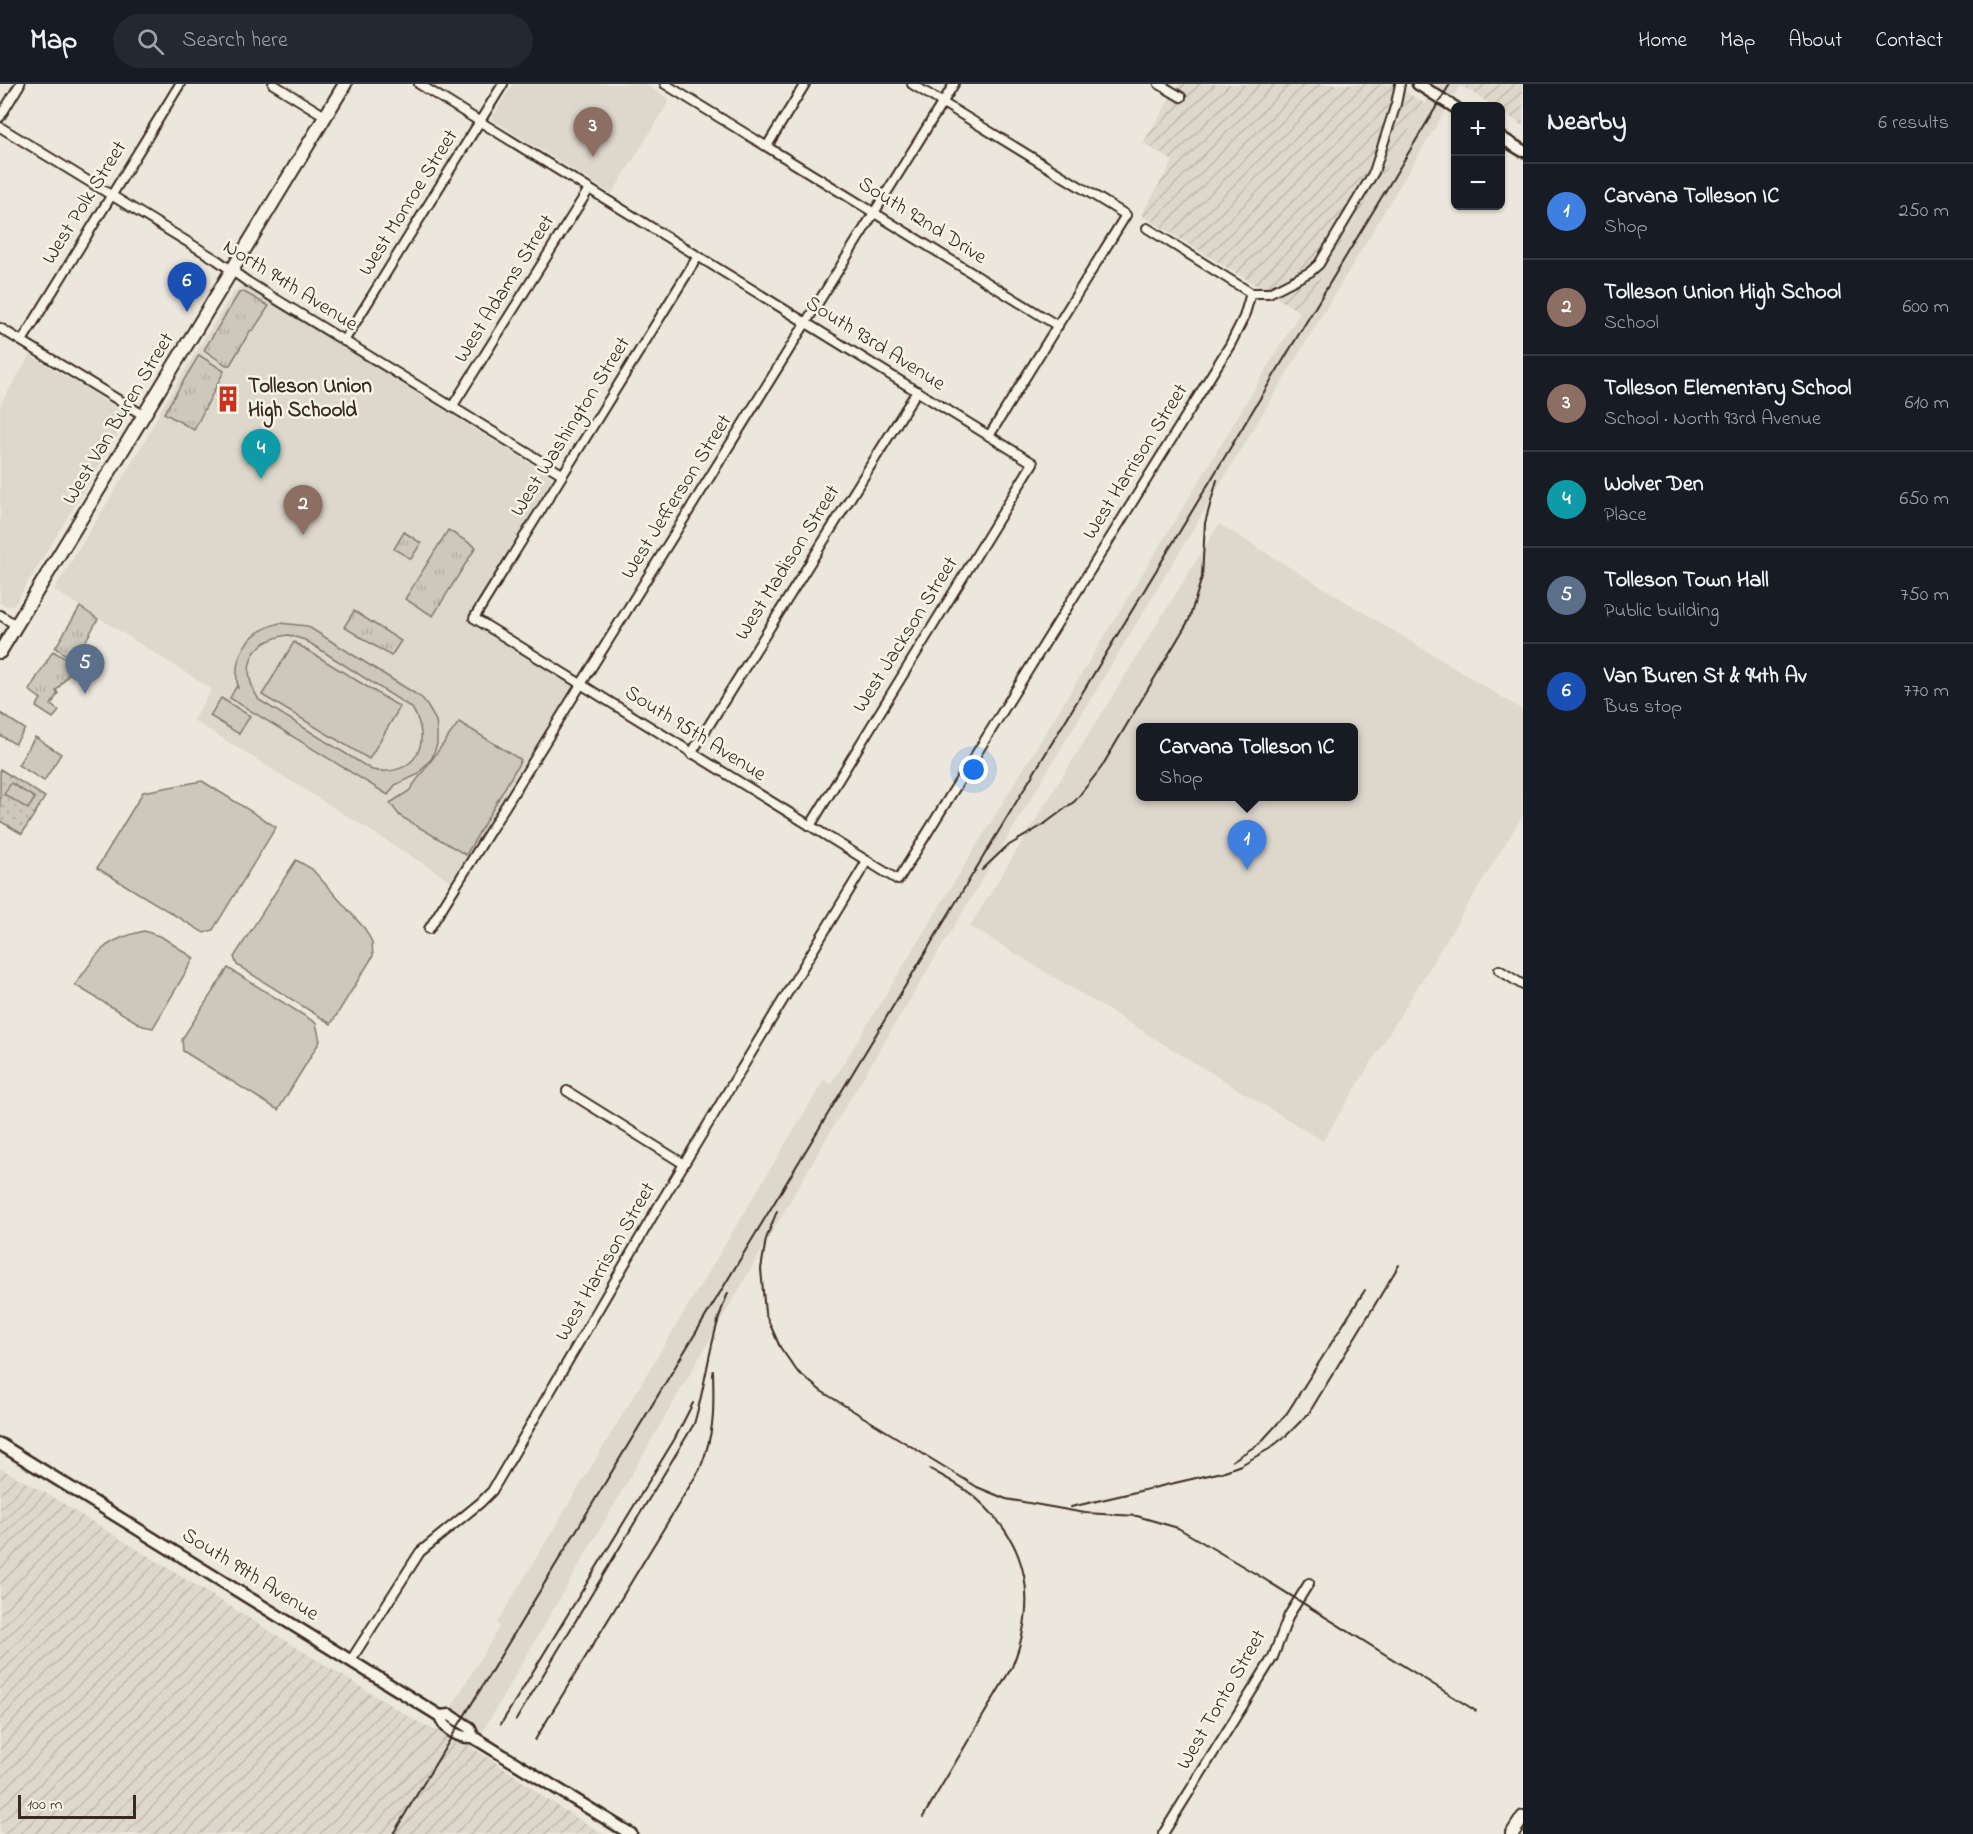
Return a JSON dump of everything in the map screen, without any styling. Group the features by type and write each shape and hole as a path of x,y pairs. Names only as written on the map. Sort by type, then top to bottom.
{"main road":[{"name":"West Van Buren Street","path":"0,652 345,84"},
{"path":"1418,84 1451,105"},
{"path":"1505,139 1523,151"},
{"name":"South 99th Avenue","path":"0,1444 440,1716 450,1715 470,1728 472,1737 631,1834"},
{"path":"1512,1834 1523,1817"}],"street":[{"path":"0,117 20,84"},
{"name":"West Polk Street","path":"22,341 180,84"},
{"path":"273,84 326,116"},
{"name":"South 93rd Avenue","path":"419,84 1034,463"},
{"name":"West Monroe Street","path":"344,341 503,84"},
{"name":"South 92nd Drive","path":"665,84 1058,326"},
{"path":"767,146 805,84"},
{"path":"912,84 1126,215 989,436"},
{"name":"West Jefferson Street","path":"429,929 954,84"},
{"path":"1159,84 1181,97"},
{"path":"1147,228 1251,293 1269,294 1310,272 1319,264 1374,172 1396,104 1400,84"},
{"name":"North 94th Avenue","path":"0,127 562,474"},
{"name":"West Adams Street","path":"452,408 589,189"},
{"name":"West Washington Street","path":"474,618 698,255"},
{"name":"West Harrison Street","path":"898,880 1230,345 1244,317 1251,293"},
{"path":"0,328 142,415"},
{"name":"West Madison Street","path":"691,754 917,391"},
{"name":"West Jackson Street","path":"810,826 1034,463"},
{"path":"0,615 16,625"},
{"name":"South 95th Avenue","path":"474,618 898,880"},
{"name":"West Harrison Street","path":"351,1660 420,1552 492,1491 684,1164 867,861"},
{"path":"1499,970 1523,985"},
{"path":"567,1091 684,1164"},
{"name":"West Tonto Street","path":"1163,1834 1273,1657 1289,1615 1309,1583"}],"shaded area":[{"path":"513,84 645,84 670,100 612,194 491,119"},
{"path":"1179,84 1393,84 1425,104 1300,312 1141,215 1173,161 1143,143"},
{"path":"1437,84 1467,84 1465,88 1460,86 832,1129 473,1748 375,1834 500,1626 497,1623 824,1080 831,1084 1201,478"},
{"path":"1467,84 1523,84 1523,126 1505,114 1505,102 1487,102 1465,88"},
{"path":"245,286 552,477 552,481 467,618 570,682 574,689 451,881 193,720 212,689 54,590 233,293"},
{"path":"30,355 119,409 126,421 16,602 8,606 0,603 0,405"},
{"path":"1219,524 1523,710 1523,815 1323,1141 970,926"},
{"path":"0,1468 49,1495 416,1721 473,1748 545,1798 603,1834 0,1834"}],"green space":[{"path":"244,292 269,306 254,329 250,331 230,365 226,365 204,350 239,293"},
{"path":"199,355 224,371 194,430 164,413"},
{"path":"448,530 476,547 433,616 405,599"},
{"path":"404,532 421,543 411,559 394,549"},
{"path":"80,607 98,619 85,642 90,646 81,664 55,648"},
{"path":"354,611 401,641 391,656 344,627"},
{"path":"280,623 307,626 423,699 436,721 437,744 432,758 417,775 395,785 388,795 230,698 236,687 238,688 240,655 251,638","holes":["288,635 305,640 412,708 421,734 416,755 409,763 399,769 372,770 259,700 253,688 249,667 257,650 275,638"]},
{"path":"294,642 400,707 369,759 262,695"},
{"path":"53,651 76,665 56,691 58,693 51,705 59,711 53,718 36,707 41,699 29,690"},
{"path":"221,698 250,716 239,734 210,716"},
{"path":"0,713 25,729 15,744 0,735"},
{"path":"459,722 521,760 466,855 400,816 390,803 409,791"},
{"path":"35,737 61,754 44,781 18,765"},
{"path":"0,769 45,797 22,834 0,821"},
{"path":"202,781 276,827 213,930 204,933 97,868 143,792"},
{"path":"11,783 35,798 28,809 4,794"},
{"path":"296,860 312,869 365,929 372,942 373,956 331,1024 237,965 234,957"},
{"path":"144,931 162,937 194,958 153,1028 143,1026 75,985 103,949 119,939"},
{"path":"228,968 316,1023 320,1041 278,1110 183,1051 182,1039"}],"railway":[{"path":"393,1834 1450,84"},
{"path":"982,870 1006,847 1043,825 1075,801 1101,768 1189,620 1202,577 1205,523 1217,480"},
{"path":"777,1211 766,1239 761,1269 765,1313 780,1347 797,1371 821,1391 977,1487 1006,1499 1085,1513 1137,1516 1178,1528 1476,1711"},
{"path":"1071,1507 1222,1472 1241,1465 1269,1449 1309,1413 1399,1265"},
{"path":"1232,1461 1260,1443 1287,1413 1365,1290"},
{"path":"516,1720 694,1424 717,1325 728,1293"},
{"path":"535,1740 700,1469 713,1420 713,1371"},
{"path":"501,1724 674,1440 693,1403"},
{"path":"923,1817 1012,1667 1025,1620 1026,1598 1024,1576 1018,1556 995,1517 977,1499 930,1469"}],"place":[{"name":"Tolleson Elementary School","path":"593,157"},
{"name":"Van Buren St & 94th Av","path":"187,312"},
{"name":"Tolleson Union High Schoold","path":"228,399"},
{"name":"Wolver Den","path":"261,479"},
{"name":"Tolleson Union High School","path":"303,535"},
{"name":"Tolleson Town Hall","path":"85,694"},
{"name":"Carvana Tolleson IC","path":"1247,870"}]}
